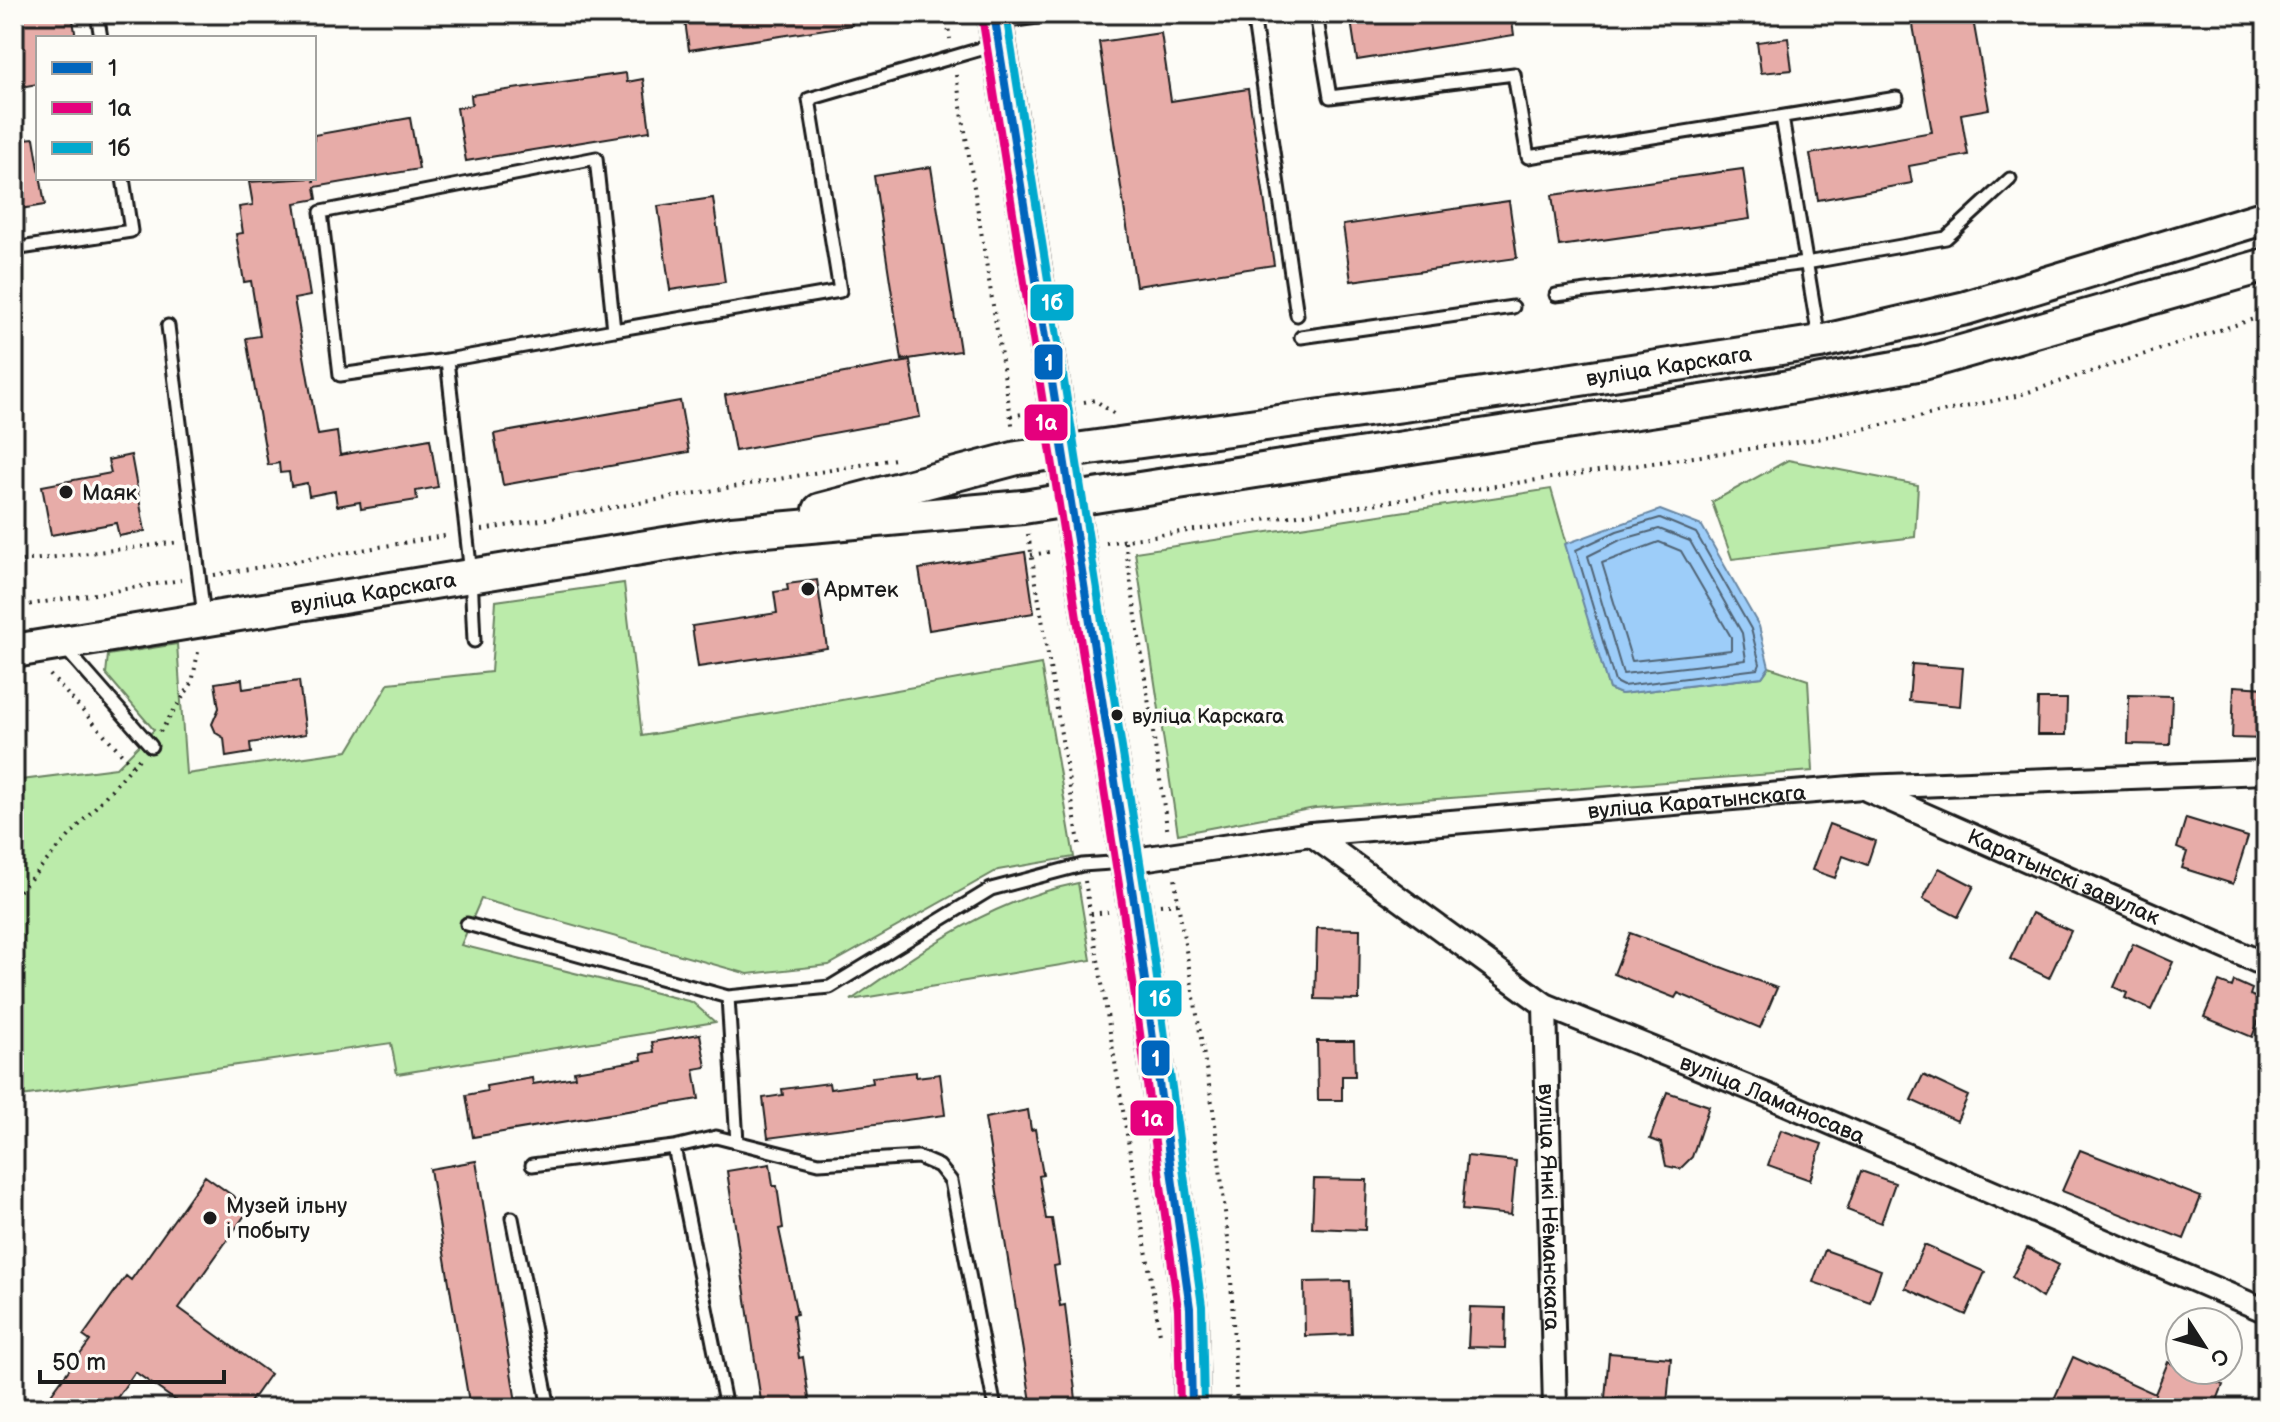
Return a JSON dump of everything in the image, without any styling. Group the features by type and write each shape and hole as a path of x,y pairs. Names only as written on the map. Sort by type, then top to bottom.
{"street":[{"path":"996,27 1135,908 1190,1308 1192,1408"},
{"name":"вуліца Карскага","path":"732,533 1017,458 1483,394 1820,342 1966,308 2266,217"},
{"name":"вуліца Карскага","path":"14,651 732,533 1023,507 1721,399 1923,363 2266,265"},
{"name":"вуліца Каратынскага","path":"1128,861 1311,834 1862,787 2266,772"},
{"name":"Каратынскі завулак","path":"1862,787 2266,965"},
{"name":"вуліца Ламаносава","path":"1311,834 1545,1005 1769,1096 2266,1311"},
{"name":"вуліца Янкі Нёманскага","path":"1545,1005 1555,1408"}],"lane":[{"path":"97,14 101,36"},
{"path":"614,330 596,158 321,212 340,375 447,360 840,291 809,99 953,57 996,27 1060,14"},
{"path":"1253,14 1297,315"},
{"path":"1316,14 1330,97 1514,74 1528,157 1897,98"},
{"path":"1782,117 1820,342"},
{"path":"1556,295 1806,263 1946,238 2010,179"},
{"path":"14,249 131,231 123,180"},
{"path":"1301,337 1513,307"},
{"path":"168,326 205,621"},
{"path":"447,360 471,574 474,641"},
{"path":"62,645 151,746"},
{"path":"467,924 728,997 830,987 991,889 1082,865 1128,861"},
{"path":"728,997 737,1142"},
{"path":"532,1165 674,1147 716,1137 819,1163 918,1157 939,1166 951,1181 995,1408"},
{"path":"674,1147 726,1408"},
{"path":"512,1218 549,1408"}],"path":[{"path":"946,14 1017,458"},
{"path":"1078,548 1817,439 2016,396 2266,315"},
{"path":"1055,407 1095,400 1117,414 1122,444"},
{"path":"14,607 905,457"},
{"path":"1023,507 1161,1339"},
{"path":"14,562 194,540"},
{"path":"1125,541 1178,903 1214,1115 1230,1256 1237,1408"},
{"path":"14,897 151,746 192,683 205,621"},
{"path":"1091,914 1178,903"}],"green space":[{"path":"1788,460 1918,485 1915,537 1732,559 1712,502"},
{"path":"1551,489 1609,689 1621,694 1762,677 1769,667 1808,680 1813,771 1315,808 1178,834 1135,552"},
{"path":"624,583 642,736 1041,664 1074,857 998,870 829,965 748,974 481,899 461,945 692,1002 715,1022 397,1074 391,1043 14,1097 14,781 116,768 154,730 106,674 108,655 177,644 186,774 348,751 389,683 491,672 496,601"},
{"path":"1078,883 1091,960 851,1000 931,945 986,914 1046,891"}],"water":[{"path":"1660,510 1702,526 1759,626 1769,667 1762,677 1621,694 1609,689 1565,544"}],"building":[{"path":"14,14 72,14 76,36 36,36 36,84 14,88"},
{"path":"684,14 851,14 852,25 689,50"},
{"path":"1350,14 1511,14 1514,35 1357,60"},
{"path":"1911,14 1972,14 1989,109 1961,114 1968,155 1909,166 1912,183 1818,200 1810,154 1932,132"},
{"path":"1161,33 1171,101 1248,89 1274,265 1136,286 1099,42"},
{"path":"1788,38 1792,70 1761,73 1757,42"},
{"path":"626,73 627,82 643,79 650,131 466,161 457,108 472,105 471,95"},
{"path":"410,118 419,169 315,187 317,199 295,203 310,296 294,299 318,435 337,432 340,455 430,439 438,487 416,491 417,500 361,509 360,502 337,506 335,491 309,496 307,483 291,486 289,472 280,473 279,463 268,465 246,338 260,336 251,281 244,282 236,234 243,233 239,207 253,205 249,182 314,182 316,135"},
{"path":"34,138 36,180 41,180 45,205 14,210 14,140"},
{"path":"931,167 960,351 902,360 874,176"},
{"path":"1743,169 1750,219 1559,246 1552,195"},
{"path":"713,198 725,282 670,290 658,206"},
{"path":"1509,201 1517,258 1351,281 1343,225"},
{"path":"910,361 920,417 735,451 725,395"},
{"path":"680,401 689,452 503,485 494,434"},
{"path":"131,455 145,531 119,536 116,523 51,535 42,486 111,473 108,460"},
{"path":"1025,552 1034,613 929,630 919,569"},
{"path":"817,580 827,648 698,667 692,626 777,613 774,592 788,590 787,584"},
{"path":"1912,664 1963,668 1960,706 1909,701"},
{"path":"242,679 243,689 299,681 306,734 250,743 251,753 226,757 224,738 216,733 212,724 219,708 215,683"},
{"path":"2234,686 2266,688 2266,739 2232,738"},
{"path":"2129,695 2172,696 2170,745 2128,744"},
{"path":"2038,699 2067,699 2066,735 2037,735"},
{"path":"2186,818 2248,837 2233,884 2182,868 2187,852 2177,848"},
{"path":"1829,824 1875,841 1867,865 1843,856 1835,878 1812,870"},
{"path":"1939,868 1974,886 1958,917 1923,899"},
{"path":"2032,913 2071,931 2049,978 2010,959"},
{"path":"1317,928 1360,929 1359,1000 1315,999"},
{"path":"1630,933 1777,988 1760,1028 1678,993 1675,998 1614,974"},
{"path":"2133,944 2173,962 2151,1010 2125,998 2127,993 2114,987"},
{"path":"2234,981 2252,989 2250,995 2266,1002 2252,1037 2204,1017 2219,982 2232,987"},
{"path":"700,1034 706,1067 694,1069 699,1099 473,1137 466,1095 487,1091 486,1086 532,1078 533,1084 575,1077 574,1071 642,1060 641,1054 654,1052 652,1042"},
{"path":"1317,1041 1354,1041 1355,1076 1342,1076 1342,1100 1318,1100"},
{"path":"916,1072 916,1077 940,1074 945,1115 768,1138 763,1098 783,1095 782,1089 829,1083 830,1089 873,1083 872,1077"},
{"path":"1923,1075 1968,1096 1957,1121 1911,1100"},
{"path":"1667,1092 1709,1106 1692,1157 1680,1169 1666,1166 1661,1143 1650,1139"},
{"path":"1028,1110 1031,1130 1035,1129 1043,1175 1039,1176 1046,1219 1052,1219 1059,1265 1054,1266 1060,1306 1065,1305 1077,1408 1032,1408 985,1118"},
{"path":"1781,1130 1822,1144 1810,1180 1768,1165"},
{"path":"2080,1150 2201,1197 2184,1239 2062,1191"},
{"path":"1467,1156 1516,1161 1511,1215 1462,1210"},
{"path":"476,1161 517,1408 470,1408 430,1169"},
{"path":"770,1164 773,1186 777,1186 783,1228 779,1229 797,1314 793,1315 799,1358 803,1357 810,1405 806,1408 762,1408 727,1171"},
{"path":"1861,1171 1895,1183 1881,1223 1847,1210"},
{"path":"205,1176 250,1208 179,1308 270,1374 246,1408 186,1408 135,1372 110,1408 41,1408 90,1341 83,1336 126,1276 131,1280"},
{"path":"1314,1179 1367,1180 1365,1230 1312,1228"},
{"path":"1924,1245 1985,1272 1966,1315 1905,1288"},
{"path":"2027,1248 2059,1265 2042,1298 2012,1277"},
{"path":"1825,1250 1881,1270 1870,1302 1813,1282"},
{"path":"1350,1281 1352,1334 1305,1336 1304,1282"},
{"path":"1470,1307 1506,1308 1505,1348 1468,1347"},
{"path":"1609,1353 1671,1358 1667,1404 1605,1398"},
{"path":"2073,1357 2155,1394 2164,1372 2164,1386 2223,1386 2214,1408 2050,1408"}],"transit line":[{"name":"1","path":"994,14 1135,908 1190,1308 1192,1408"},
{"name":"1б","path":"1006,14 1147,906 1202,1306 1204,1408"},
{"name":"1а","path":"982,16 1123,910 1178,1309 1180,1408"}],"place":[{"name":"Маяк","path":"66,492"},
{"name":"Армтек","path":"808,589"},
{"name":"вуліца Карскага","path":"1117,715"},
{"name":"Музей ільну і побыту","path":"210,1218"}]}
